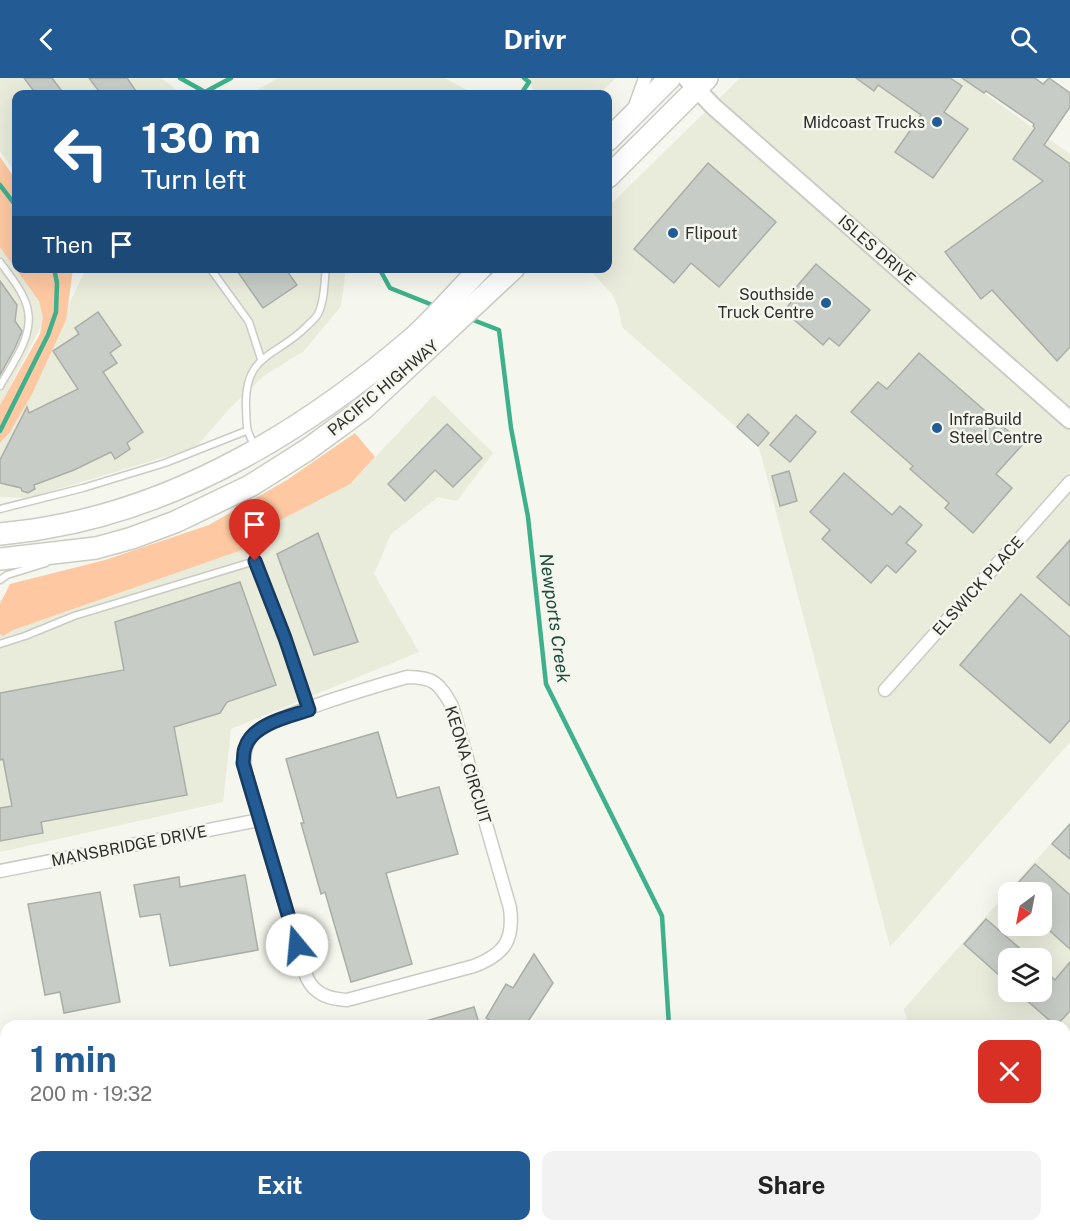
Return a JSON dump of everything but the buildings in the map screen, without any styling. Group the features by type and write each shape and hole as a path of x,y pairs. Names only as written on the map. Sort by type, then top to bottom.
{"highway":[{"path":"612,136 670,78"},
{"path":"612,173 696,82"},
{"name":"PACIFIC HIGHWAY","path":"0,534 46,528 97,516 144,502 190,483 252,440 324,407 415,336 476,273"},
{"name":"PACIFIC HIGHWAY","path":"0,559 96,548 175,522 250,486 307,450 363,409 451,330 509,273"}],"street":[{"path":"631,116 645,78"},
{"name":"ISLES DRIVE","path":"696,82 714,106 1068,413"},
{"name":"ELSWICK PLACE","path":"885,690 1070,482"},
{"name":"KEONA CIRCUIT","path":"407,677 424,677 441,687 452,706 510,908 512,926 510,935 501,951 490,960 347,1000 335,1000 311,987 243,763 245,748 252,736 261,728 309,710 407,677"},
{"name":"MANSBRIDGE DRIVE","path":"0,871 259,820"}],"lane":[{"path":"0,262 21,292 29,312 23,345 0,386"},
{"path":"214,273 249,322 261,359"},
{"path":"0,509 252,440 245,390 252,373 261,359 298,335 317,316 323,302 326,273"},
{"path":"0,580 7,575 96,548"},
{"path":"0,644 74,616 255,561 285,638 309,710"}],"shaded area":[{"path":"0,78 161,78 177,90 12,90 12,168 0,151"},
{"path":"278,78 445,78 467,90 257,90"},
{"path":"529,78 616,78 603,90 533,90"},
{"path":"740,78 963,78 1070,154 1070,742 890,947 759,447 622,327 613,295 593,273 612,273 612,203"},
{"path":"0,157 12,174 12,264 0,247"},
{"path":"0,231 12,259 12,273 20,273 49,311 0,405"},
{"path":"19,273 72,273 66,320 32,394 10,432 0,443 0,405 40,334 43,317 39,301"},
{"path":"84,273 345,273 341,306 304,351 265,375 232,406 195,448 28,498 0,497 0,445"},
{"path":"434,395 493,453 457,501 438,497 391,534 374,574 419,652 231,729 223,802 0,852 0,600 150,577 350,484"},
{"path":"355,433 375,457 350,484 269,526 273,539 13,630 3,636 0,634 0,604 10,584 105,560 209,525 287,480"},
{"path":"1070,822 1070,1020 907,1020 904,1009 998,903 998,936 1052,936 1052,882 1017,882"}],"waterway":[{"name":"Newports Creek","path":"180,78 201,90"},
{"name":"Newports Creek","path":"209,90 231,78"},
{"name":"Newports Creek","path":"524,78 529,82 524,90"},
{"path":"0,185 12,201"},
{"path":"0,431 48,335 56,312 55,273"},
{"name":"Newports Creek","path":"382,273 390,288 435,306"},
{"name":"Newports Creek","path":"468,318 499,330 511,428 528,517 546,684 662,916 669,1020"}],"place":[{"name":"Midcoast Trucks","path":"937,122"},
{"name":"Flipout","path":"673,233"},
{"name":"Southside Truck Centre","path":"826,303"},
{"name":"InfraBuild Steel Centre","path":"937,428"}],"route":[{"path":"255,561 285,638 309,710 261,728 252,736 245,748 243,763 297,945"}]}
